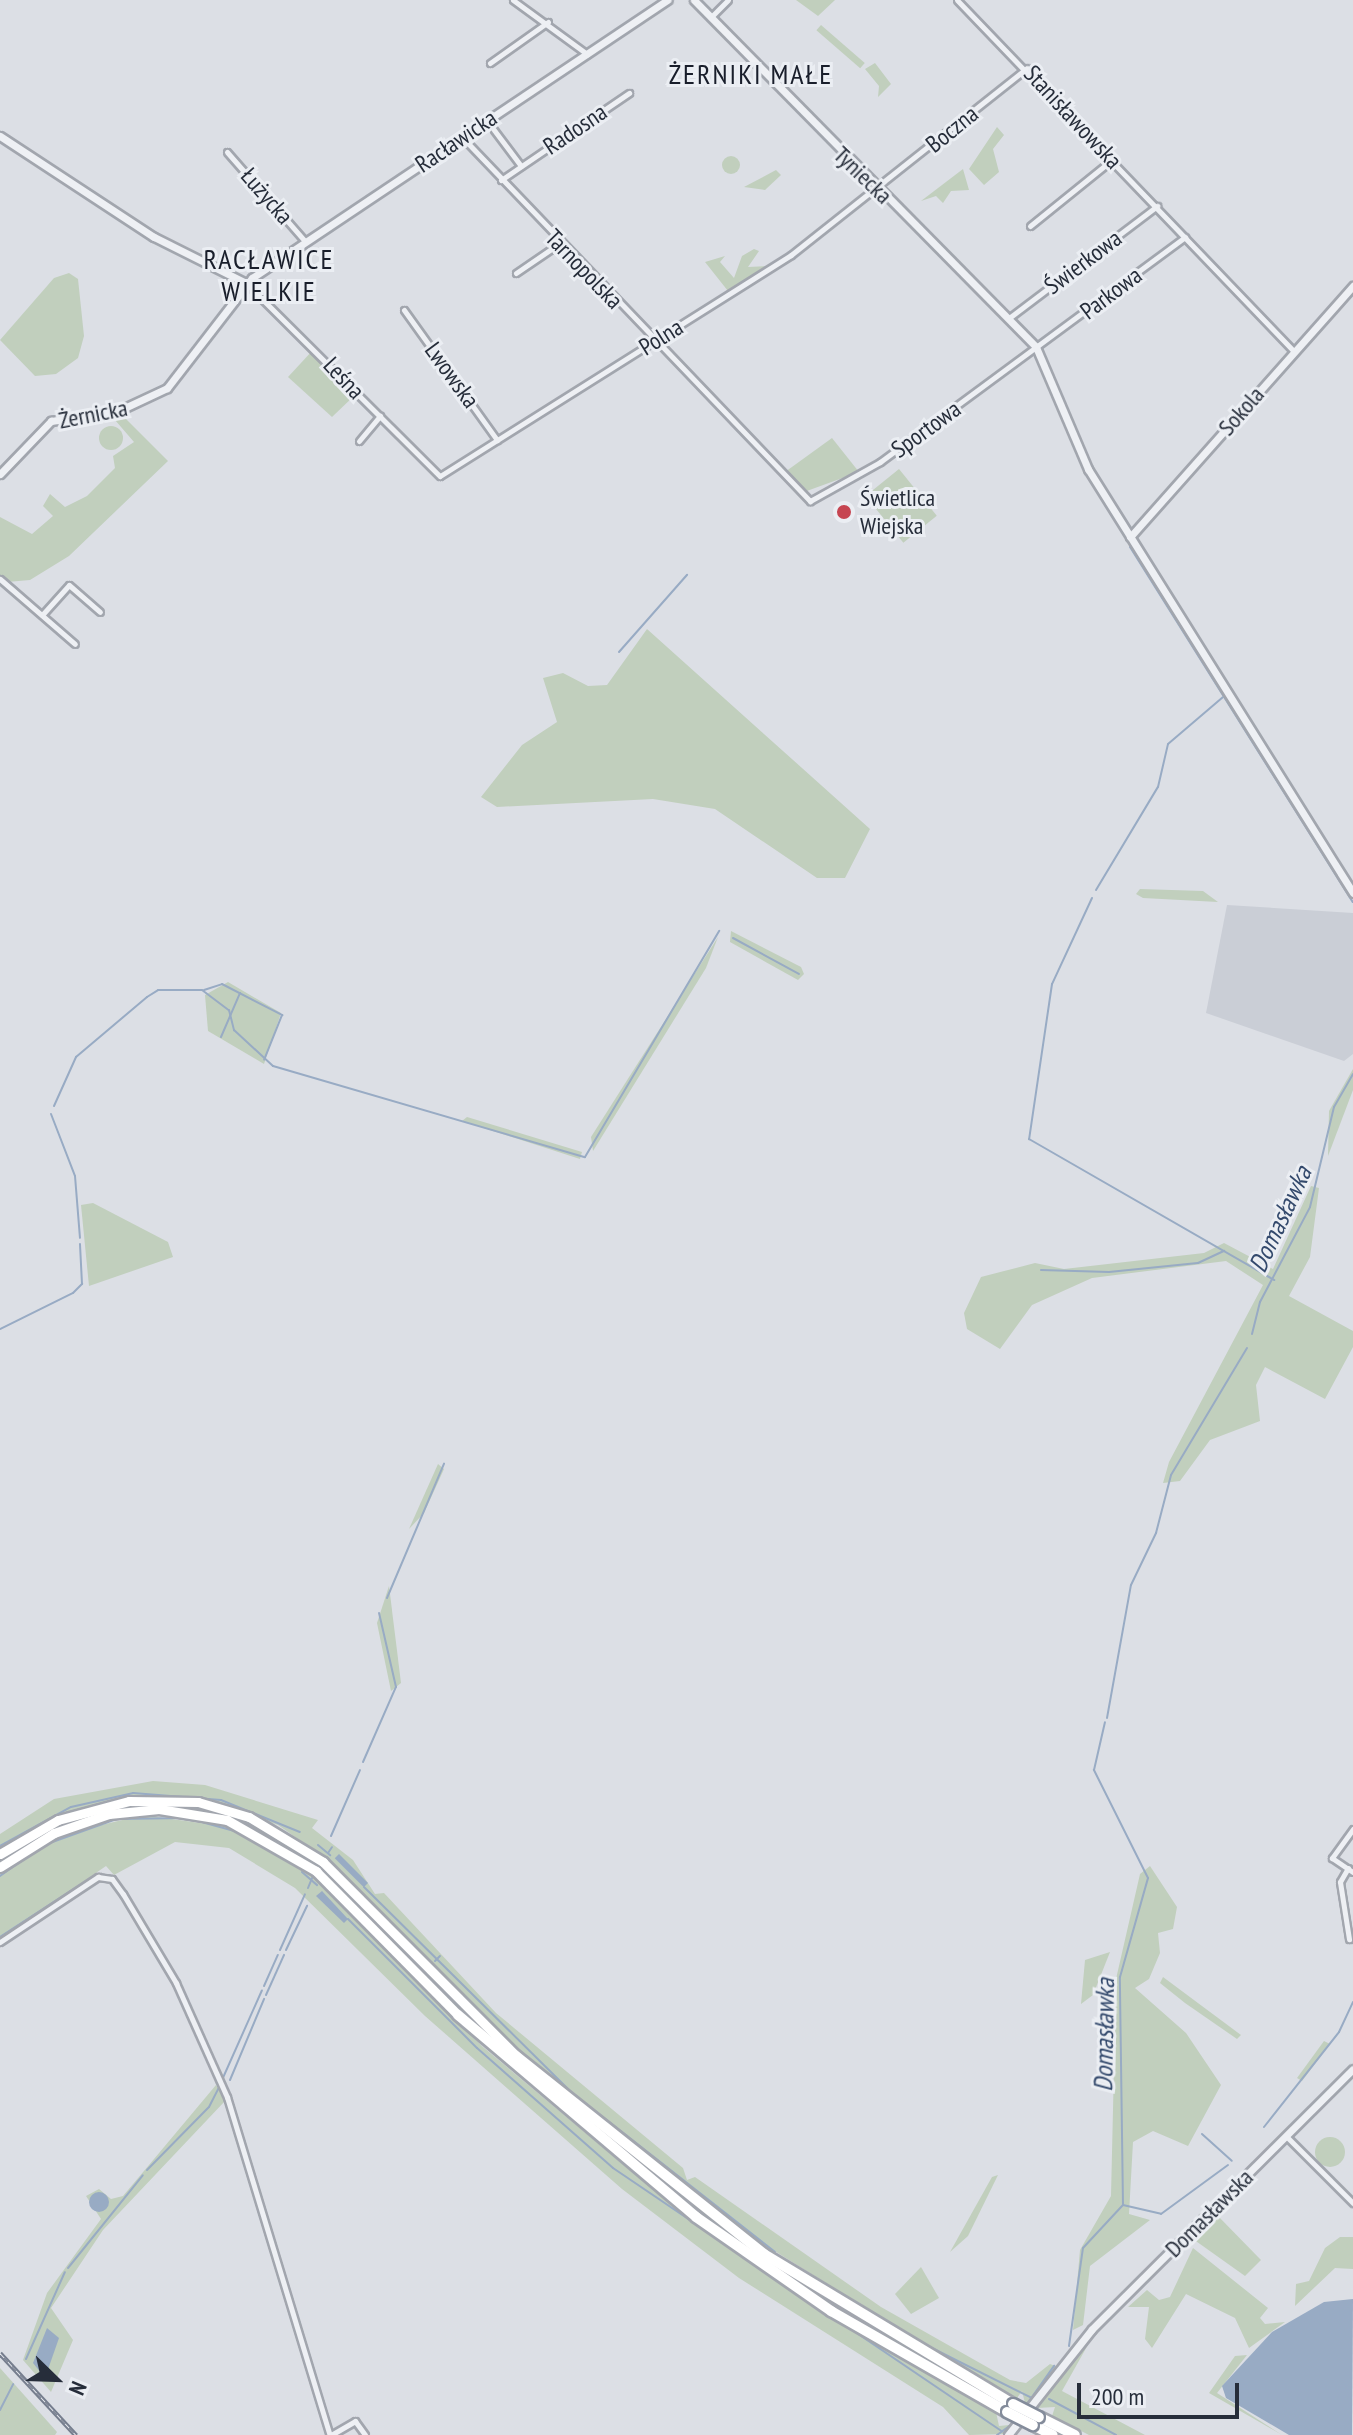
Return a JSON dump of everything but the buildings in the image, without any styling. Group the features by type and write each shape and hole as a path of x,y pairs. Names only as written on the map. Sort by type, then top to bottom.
{"highway":[{"path":"0,1854 45,1825 103,1805 162,1799 216,1806 266,1824 311,1852 516,2056 764,2254 1010,2408"},
{"path":"0,1867 54,1833 109,1814 159,1809 227,1820 316,1871 458,2015 696,2217 831,2311 1010,2408 1075,2435"},
{"path":"1036,2421 1053,2435"}],"street":[{"path":"513,0 548,22 587,54"},
{"name":"Racławicka","path":"246,283 667,0"},
{"name":"Tyniecka","path":"694,0 877,190 1036,347 1088,469 1353,893"},
{"path":"710,18 728,0"},
{"name":"Stanisławowska","path":"957,0 1027,68 1294,351"},
{"path":"490,63 548,22"},
{"name":"Boczna","path":"877,190 1027,68"},
{"name":"Radosna","path":"501,180 629,93"},
{"name":"Radosna","path":"494,130 521,166"},
{"path":"0,136 111,209 246,283"},
{"name":"Tarnopolska","path":"462,137 654,342 810,501"},
{"name":"Łużycka","path":"227,152 305,241"},
{"path":"1030,226 1113,159"},
{"name":"Polna","path":"440,476 654,342 877,190"},
{"name":"Świerkowa","path":"1009,318 1157,206"},
{"name":"Parkowa","path":"1036,347 1185,237"},
{"path":"516,273 560,243"},
{"name":"Leśna","path":"246,283 440,476"},
{"name":"Żernicka","path":"0,474 51,421 118,411 167,388 246,283"},
{"name":"Sokola","path":"1130,537 1353,286"},
{"name":"Lwowska","path":"404,310 497,440"},
{"name":"Sportowa","path":"810,501 869,471 1036,347"},
{"path":"359,441 380,416"},
{"path":"0,579 75,644"},
{"path":"42,615 69,585 100,612"},
{"path":"1349,1939 1340,1882 1350,1870 1335,1853 1353,1829"},
{"path":"0,1942 98,1877 112,1879 171,1974 227,2097 331,2435 355,2421 365,2435"},
{"name":"Domasławska","path":"1008,2435 1067,2359 1353,2069"},
{"path":"1286,2136 1353,2203"}],"shaded area":[{"path":"1227,905 1353,913 1353,1054 1344,1061 1206,1013"}],"green space":[{"path":"796,0 835,0 818,16"},
{"path":"821,25 865,63 860,68 816,30"},
{"path":"875,63 891,84 878,97 879,86 865,69"},
{"path":"997,127 1004,135 993,149 999,172 984,185 969,169"},
{"path":"731,156 740,165 731,174 722,165"},
{"path":"963,169 969,190 951,191 943,203 936,196 921,201"},
{"path":"776,170 781,175 765,190 744,187"},
{"path":"754,249 759,251 748,267 769,266 728,291 705,262 725,256 720,262 734,278 742,256"},
{"path":"69,273 78,279 84,336 78,358 56,374 35,376 0,340 54,278"},
{"path":"313,350 355,395 332,417 288,377"},
{"path":"121,414 168,461 69,556 30,580 7,582 0,576 0,517 32,534 53,516 43,506 50,494 65,507 87,496 115,468 113,456 134,442 115,420"},
{"path":"111,426 119,430 123,438 119,446 111,450 103,446 99,438 103,430"},
{"path":"832,438 859,472 804,492 785,472"},
{"path":"899,469 937,516 903,543 866,496"},
{"path":"647,629 870,829 845,878 817,878 715,809 653,799 497,807 481,797 522,745 557,722 543,678 563,673 588,686 607,685"},
{"path":"1140,889 1203,891 1218,902 1143,898 1136,894"},
{"path":"731,931 801,967 804,974 798,980 730,942"},
{"path":"718,937 706,968 593,1151 591,1137"},
{"path":"228,982 281,1013 264,1064 208,1031 205,995"},
{"path":"1353,1069 1353,1090 1328,1156 1329,1111"},
{"path":"467,1117 582,1152 580,1159 462,1121"},
{"path":"1311,1186 1319,1188 1310,1257 1289,1296 1353,1331 1353,1347 1325,1399 1265,1367 1256,1385 1260,1421 1210,1440 1180,1481 1163,1483 1169,1462 1263,1285 1226,1261 1092,1278 1032,1305 1000,1349 967,1329 964,1313 981,1277 1035,1263 1064,1269 1204,1253 1224,1243 1273,1269"},
{"path":"93,1203 168,1242 173,1257 89,1286 81,1205"},
{"path":"438,1464 444,1469 424,1513 409,1529"},
{"path":"389,1586 401,1683 391,1691 377,1623"},
{"path":"153,1781 205,1785 318,1820 312,1828 353,1860 375,1894 384,1893 496,2013 683,2168 687,2180 695,2177 881,2307 1010,2380 1026,2383 1050,2364 1058,2367 1005,2434 969,2435 943,2407 739,2278 622,2189 425,2016 295,1888 229,1848 175,1842 114,1875 106,1866 0,1939 0,1873 64,1834 143,1815 236,1828 309,1873 483,2047 686,2217 868,2340 996,2412 999,2426 1009,2425 1025,2403 1022,2391 1017,2398 969,2373 738,2228 541,2071 328,1860 278,1825 207,1800 135,1796 56,1816 0,1849 0,1834 54,1799"},
{"path":"1150,1866 1177,1907 1173,1929 1158,1933 1160,1953 1149,1979 1135,1988 1186,2033 1221,2085 1188,2146 1153,2131 1133,2142 1129,2214 1150,2220 1090,2266 1083,2325 1073,2330 1080,2250 1111,2196 1116,1979 1140,1874"},
{"path":"1110,1952 1093,1995 1081,2004 1085,1960"},
{"path":"1163,1977 1241,2035 1237,2039 1185,2003 1160,1983"},
{"path":"1324,2041 1330,2044 1302,2081 1297,2078"},
{"path":"216,2085 225,2101 103,2230 51,2308 73,2340 51,2392 23,2360 47,2293 101,2219 86,2196 99,2189 111,2199 123,2196"},
{"path":"1330,2137 1341,2141 1345,2152 1341,2163 1330,2167 1319,2163 1315,2152 1319,2141"},
{"path":"998,2175 968,2236 950,2252 992,2177"},
{"path":"1217,2215 1261,2260 1245,2276 1193,2239"},
{"path":"1340,2237 1353,2237 1353,2269 1335,2268 1295,2306 1296,2284 1309,2281 1325,2248"},
{"path":"1193,2248 1268,2308 1260,2318 1265,2324 1285,2322 1249,2348 1235,2318 1186,2294 1152,2348 1145,2339 1149,2307 1128,2307 1147,2290 1159,2300 1170,2297"},
{"path":"921,2267 939,2298 911,2314 895,2294"},
{"path":"1094,2334 1062,2391 1145,2435 1089,2435 1052,2416 1055,2407 1037,2408"},
{"path":"1247,2355 1217,2393 1282,2435 1209,2393 1235,2356"},
{"path":"0,2368 57,2432 55,2435 0,2435"}],"water":[{"path":"339,1854 368,1883 364,1887 335,1858"},
{"path":"322,1891 348,1919 344,1923 316,1896"},
{"path":"99,2192 106,2195 109,2202 106,2209 99,2212 92,2209 89,2202 92,2195"},
{"path":"1353,2299 1352,2435 1289,2435 1226,2398 1222,2386 1272,2332 1324,2302"},
{"path":"47,2328 59,2338 45,2378 33,2363"}],"waterway":[{"path":"1130,547 1353,902"},
{"path":"619,652 687,575"},
{"path":"1096,890 1158,787 1168,744 1223,697"},
{"path":"1092,898 1052,984 1029,1139 1274,1280"},
{"path":"54,1106 76,1057 147,997 158,990 202,990 229,1010 234,1030 273,1066 585,1157 719,931"},
{"path":"733,938 799,974"},
{"path":"204,990 222,984 282,1015 264,1060"},
{"path":"221,1037 240,993"},
{"name":"Domasławka","path":"1252,1334 1260,1302 1310,1207 1334,1107 1353,1074"},
{"path":"51,1114 75,1176 80,1238"},
{"path":"0,1329 73,1293 82,1284 80,1244"},
{"path":"1041,1270 1109,1272 1198,1263 1224,1251"},
{"name":"Domasławka","path":"1107,1718 1131,1585 1156,1533 1171,1475 1247,1348"},
{"path":"387,1598 444,1464"},
{"path":"363,1762 396,1687 379,1613"},
{"name":"Domasławka","path":"1069,2346 1083,2248 1123,2205 1120,1977 1148,1878 1094,1770 1105,1722"},
{"path":"331,1836 360,1770"},
{"path":"0,1846 71,1807 133,1793 221,1800 300,1832"},
{"path":"0,1876 44,1845 117,1819 187,1818 238,1832"},
{"path":"318,1845 330,1855"},
{"path":"328,1853 332,1847"},
{"path":"302,1872 317,1885"},
{"path":"0,1937 95,1875"},
{"path":"308,1888 312,1878"},
{"path":"364,1887 571,2092 775,2252"},
{"path":"280,1950 305,1894"},
{"path":"286,1950 307,1906"},
{"path":"348,1919 477,2048 613,2168 1002,2431"},
{"path":"264,1986 278,1955"},
{"path":"266,1995 284,1955"},
{"path":"435,1961 440,1956"},
{"path":"222,2080 262,1990"},
{"path":"230,2080 264,1999"},
{"path":"1264,2127 1339,2032 1353,2002"},
{"path":"147,2170 209,2107 219,2087"},
{"path":"1202,2134 1232,2161"},
{"path":"1123,2205 1161,2214 1228,2165"},
{"path":"68,2268 143,2175"},
{"path":"26,2359 65,2272"},
{"path":"916,2340 1032,2398"},
{"name":"Domasławka","path":"1027,2404 1054,2366"},
{"path":"0,2410 13,2384"},
{"path":"1049,2399 1116,2435"},
{"name":"Domasławka","path":"997,2435 1011,2425"}],"railway":[{"path":"0,2353 76,2435"}],"place":[{"name":"Świetlica Wiejska","path":"844,512"}],"district":[{"name":"ŻERNIKI MAŁE","path":"751,74"},
{"name":"RACŁAWICE WIELKIE","path":"269,275"}]}
